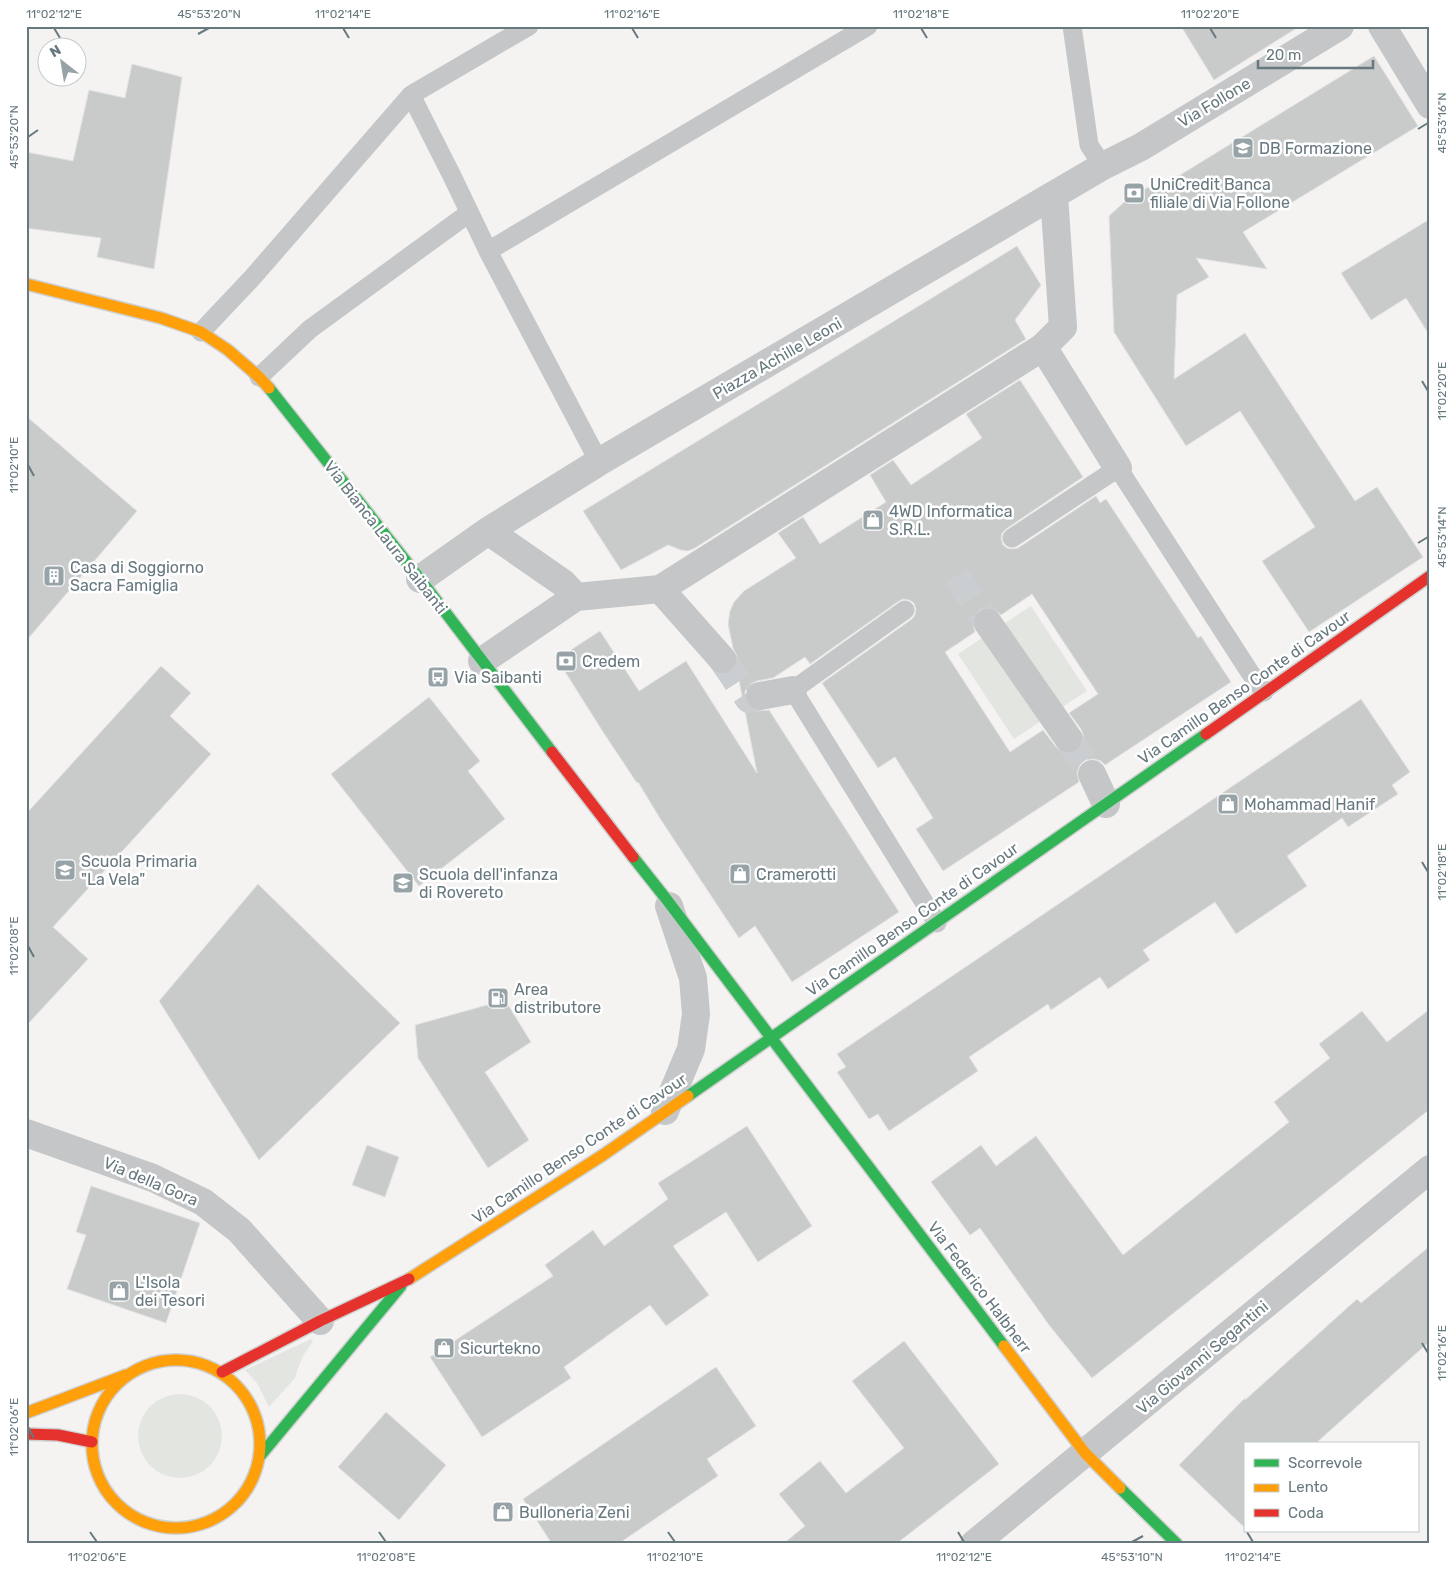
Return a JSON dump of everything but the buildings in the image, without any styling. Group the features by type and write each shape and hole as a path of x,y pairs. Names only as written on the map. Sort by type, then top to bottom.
{"main road":[{"name":"Via Bianca Laura Saibanti","path":"26,284 162,318 201,332 228,350 259,377 420,579 604,821 772,1037"},
{"name":"Via Camillo Benso Conte di Cavour","path":"222,1372 320,1321 407,1280 602,1154 937,922 1430,576"},
{"name":"Via Federico Halbherr","path":"772,1037 797,1073 1085,1453 1177,1544"},
{"name":"Via Camillo Benso Conte di Cavour","path":"260,1456 407,1280"},
{"name":"Via Camillo Benso Conte di Cavour","path":"26,1413 126,1375 157,1361 191,1360 207,1364 222,1372 241,1388 254,1409 260,1432 260,1456 254,1478 242,1497 226,1512 207,1522 183,1528 158,1526 134,1517 116,1504 103,1486 94,1464 92,1442 96,1416 108,1394 126,1375"},
{"path":"26,1434 58,1435 92,1442"},
{"path":"134,1517 138,1535"},
{"path":"204,1537 207,1522"}],"street":[{"name":"Via Follone","path":"1140,146 1340,26"},
{"path":"1382,26 1430,104"},
{"name":"Piazza Achille Leoni","path":"420,579 488,531 599,462 1102,166 1140,146"},
{"path":"482,661 576,597 660,589 1043,347 1063,326 1054,195"},
{"path":"1043,347 1118,468"},
{"path":"488,531 563,583 576,597"},
{"path":"660,589 722,659"},
{"path":"988,623 1068,738"},
{"path":"760,696 793,690"},
{"path":"1092,774 1106,804"},
{"name":"Via Bianca Laura Saibanti","path":"665,1111 691,1049 696,1014 694,978 667,900"},
{"name":"Via della Gora","path":"26,1133 153,1178 203,1202 239,1230 320,1321"},
{"name":"Via Giovanni Segantini","path":"974,1544 1430,1169"}],"lane":[{"path":"201,332 252,278 411,95 529,26"},
{"path":"488,251 868,26"},
{"path":"1072,26 1089,145 1102,166"},
{"path":"411,95 488,251 599,462"},
{"path":"259,377 310,329 469,213"},
{"path":"1012,538 1118,468 1248,671 1264,692"},
{"path":"905,610 793,690 937,922"}],"shaded area":[{"path":"1031,606 1087,691 1056,711 1000,626"},
{"path":"988,634 1044,719 1014,739 958,654"},
{"path":"311,1339 313,1341 303,1356 295,1378 269,1407 257,1383 245,1370"},
{"path":"180,1394 203,1401 215,1413 222,1436 215,1459 203,1471 180,1478 157,1471 145,1459 138,1436 145,1413 157,1401"}],"tunnel":[{"path":"956,576 988,623"},
{"path":"722,659 749,699 760,696"},
{"path":"1068,738 1092,774"}],"traffic: fast":[{"path":"269,388 420,579 552,752"},
{"path":"688,1096 1206,734"},
{"path":"633,857 1004,1346"},
{"path":"260,1456 401,1286"},
{"path":"1120,1488 1177,1544"}],"traffic: slow":[{"path":"26,284 161,318 201,332 228,350 269,388"},
{"path":"409,1279 603,1155 688,1096"},
{"path":"1004,1346 1085,1453 1120,1488"},
{"path":"184,1360 208,1366 236,1384 254,1412 259,1428 260,1444 259,1460 254,1476 236,1504 223,1514 200,1525 168,1528 144,1522 116,1504 106,1491 95,1468 92,1436 98,1412 116,1384 129,1374 152,1363 184,1360"},
{"path":"26,1413 126,1375"}],"traffic: jam":[{"path":"1206,734 1430,576"},
{"path":"552,752 633,857"},
{"path":"222,1372 320,1321 409,1279"},
{"path":"26,1434 58,1435 92,1442"}],"place":[{"name":"DB Formazione","path":"1243,148"},
{"name":"UniCredit Banca filiale di Via Follone","path":"1134,193"},
{"name":"4WD Informatica S.R.L.","path":"873,520"},
{"name":"Casa di Soggiorno Sacra Famiglia","path":"54,576"},
{"name":"Credem","path":"566,661"},
{"name":"Via Saibanti","path":"438,677"},
{"name":"Mohammad Hanif","path":"1228,804"},
{"name":"Scuola Primaria \"La Vela\"","path":"65,870"},
{"name":"Cramerotti","path":"740,874"},
{"name":"Scuola dell'infanza di Rovereto","path":"403,883"},
{"name":"Area distributore","path":"498,998"},
{"name":"L'Isola dei Tesori","path":"119,1291"},
{"name":"Sicurtekno","path":"444,1348"},
{"name":"Bulloneria Zeni","path":"503,1512"}]}
